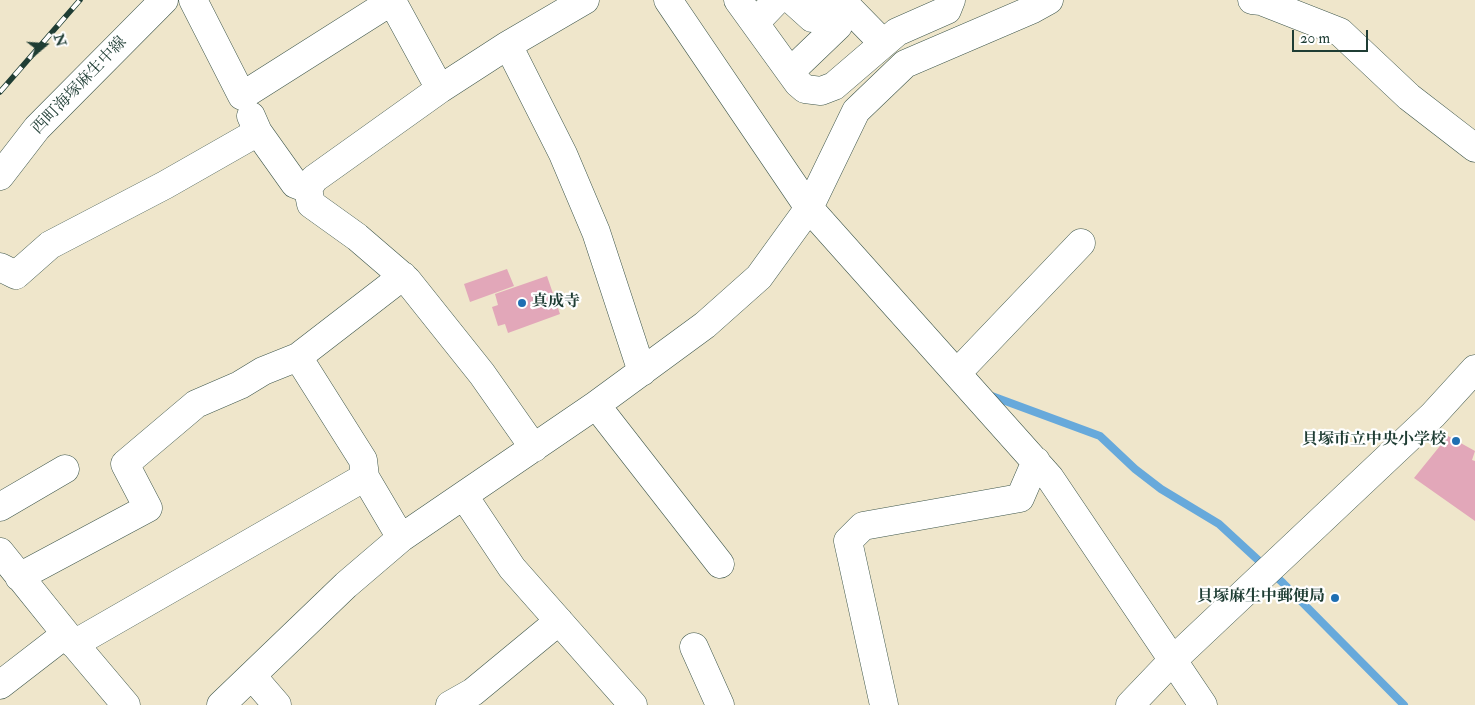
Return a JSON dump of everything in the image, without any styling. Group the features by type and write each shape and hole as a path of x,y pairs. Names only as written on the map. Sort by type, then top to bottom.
{"street":[{"name":"西町海塚麻生中線","path":"0,176 37,128 164,0"},
{"path":"193,0 242,96 258,132 295,184 308,189"},
{"path":"534,448 476,367 403,276 357,237 311,204 308,189 314,179 440,88 585,0"},
{"path":"668,0 810,208 1036,461 1203,705"},
{"path":"738,0 790,72 805,89 821,91 834,86 897,32 947,10 951,0"},
{"path":"755,23 777,0"},
{"path":"792,0 812,18 830,0"},
{"path":"221,705 346,586 401,538 642,372 705,325 759,277 810,208 856,112 905,64 1031,10 1049,0"},
{"path":"1252,0 1261,1 1340,32 1408,97 1475,148"},
{"path":"242,96 392,1 440,88"},
{"path":"790,72 840,13 883,43"},
{"path":"508,45 563,154 596,232 642,372"},
{"path":"0,267 16,275 50,245 164,185 258,132"},
{"path":"957,373 1081,242"},
{"path":"126,705 7,566 148,508 125,464 196,404 240,385 263,371 298,358 403,276"},
{"path":"298,358 363,460 365,477 401,538"},
{"path":"1130,705 1173,660 1433,415 1475,370"},
{"path":"596,405 720,564"},
{"path":"884,705 848,541 863,526 1020,498 1036,461"},
{"path":"0,507 65,469"},
{"path":"0,685 70,639 365,477"},
{"path":"464,496 512,568 634,705"},
{"path":"450,705 473,692 560,621"},
{"path":"694,647 720,705"},
{"path":"252,676 277,705"}],"building":[{"path":"507,269 514,286 470,302 464,284"},
{"path":"547,276 560,314 508,333 505,324 498,326 492,307 498,305 495,294"},
{"name":"貝塚市立中央小学校","path":"1448,436 1475,451 1472,460 1475,461 1475,521 1414,478"}],"waterway":[{"path":"989,395 1100,436 1135,469 1161,489 1219,524 1283,583 1404,705"}],"railway":[{"path":"0,92 80,0"}],"place":[{"name":"真成寺","path":"522,303"},
{"name":"貝塚市立中央小学校","path":"1456,441"},
{"name":"貝塚麻生中郵便局","path":"1335,598"}]}
